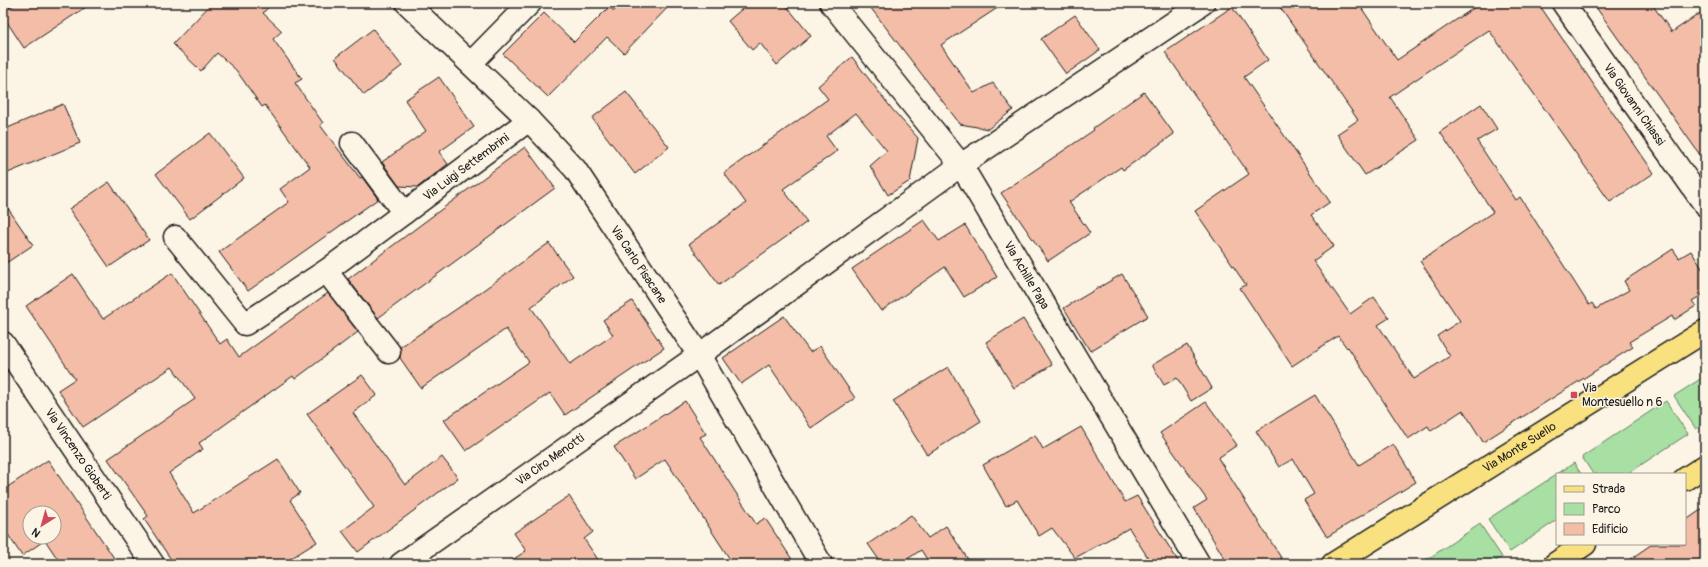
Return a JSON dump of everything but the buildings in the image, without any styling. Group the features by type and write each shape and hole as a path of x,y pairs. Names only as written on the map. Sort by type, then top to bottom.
{"main road":[{"name":"Via Monte Suello","path":"1333,564 1705,331"},
{"path":"1686,478 1705,466"},
{"path":"1555,564 1584,545"}],"street":[{"name":"Via Carlo Pisacane","path":"407,3 529,120 575,169 698,355 821,564"},
{"path":"470,63 530,3"},
{"name":"Via Achille Papa","path":"831,3 961,165 1199,564"},
{"name":"Via Ciro Menotti","path":"401,564 698,355 961,165 1203,3"},
{"name":"Via Giovanni Chiassi","path":"1563,3 1705,205"},
{"name":"Via Luigi Settembrini","path":"175,236 245,324 326,271 529,120"},
{"path":"352,143 404,213"},
{"path":"326,271 389,352"},
{"name":"Via Vincenzo Gioberti","path":"3,344 153,564"}],"green space":[{"path":"1705,376 1705,423 1696,429 1674,396"},
{"path":"1666,401 1688,434 1629,473 1592,473 1582,457"},
{"path":"1574,463 1580,473 1559,473"},
{"path":"1556,475 1556,521 1510,552 1488,519"},
{"path":"1480,524 1502,557 1491,564 1420,564"}],"place":[{"name":"Via Montesuello n 6","path":"1574,395"}]}
